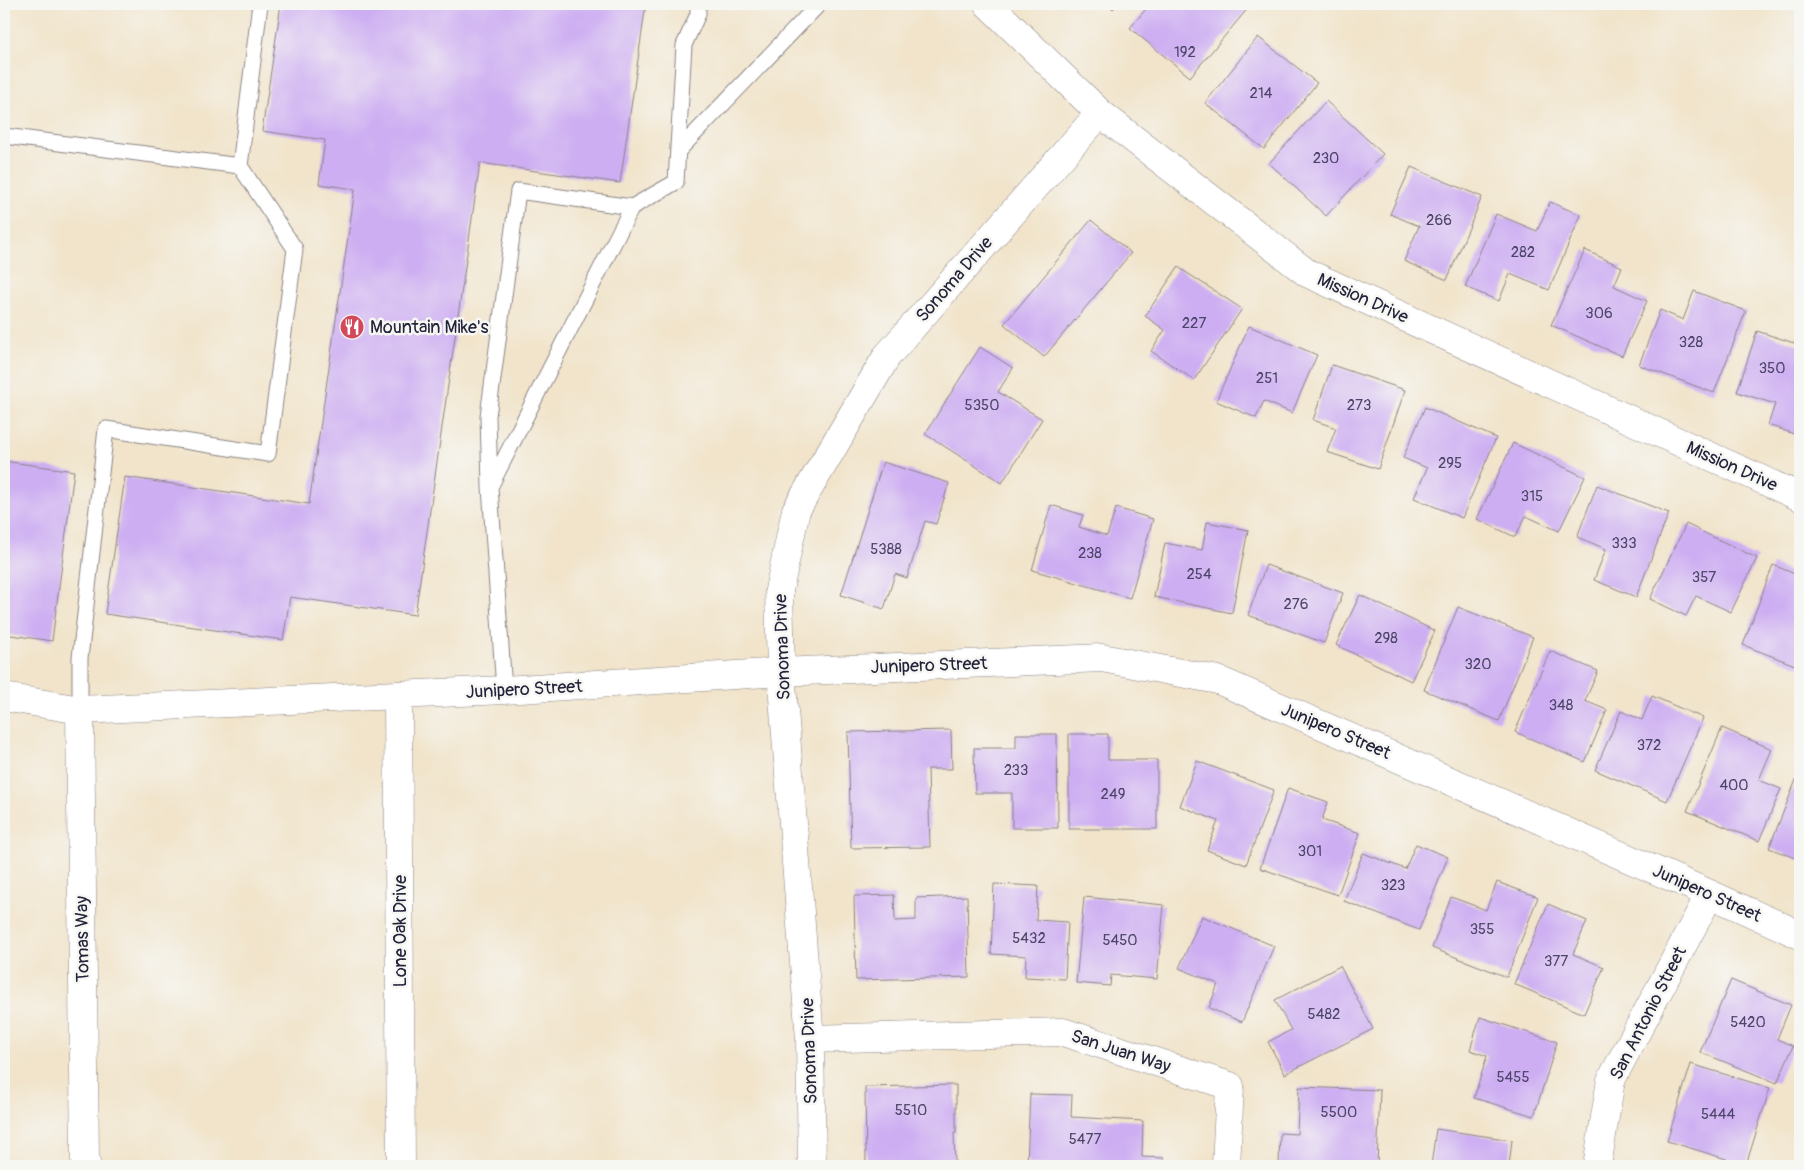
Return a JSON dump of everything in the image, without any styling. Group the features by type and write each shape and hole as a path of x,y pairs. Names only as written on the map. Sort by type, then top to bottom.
{"street":[{"name":"Mission Drive","path":"988,4 1100,113 1307,273 1800,497"},
{"name":"Sonoma Drive","path":"812,1166 810,1040 781,672 779,590 796,510 886,356 1100,113"},
{"name":"Junipero Street","path":"4,696 80,710 398,696 781,672 1102,658 1218,680 1800,935"},
{"name":"Lone Oak Drive","path":"398,696 401,1166"},
{"name":"Tomas Way","path":"80,710 85,1160 87,1166"},
{"name":"San Antonio Street","path":"1597,1166 1611,1080 1710,894"},
{"name":"San Juan Way","path":"810,1040 1064,1032 1230,1086 1226,1166"}],"lane":[{"path":"80,710 80,658 106,429 268,454 295,249 240,166 260,4"},
{"path":"490,488 632,207 676,182 684,45 698,14 698,4"},
{"path":"678,151 819,4"},
{"path":"4,136 240,166"},
{"path":"504,690 490,488 488,416 518,191 632,207"}],"building":[{"path":"281,4 646,4 620,183 480,163 415,615 290,597 283,640 105,614 125,477 309,504 355,189 319,184 325,140 262,131"},
{"path":"1108,4 1118,4 1113,9"},
{"path":"1150,4 1248,4 1250,6 1190,77 1130,28"},
{"path":"1258,37 1317,83 1264,149 1205,103"},
{"path":"1326,101 1383,154 1326,216 1269,163"},
{"path":"1411,167 1482,197 1447,280 1404,261 1419,226 1390,214"},
{"path":"1550,202 1581,215 1549,290 1510,274 1499,301 1465,287 1496,214 1537,231"},
{"path":"1091,220 1131,253 1044,357 1004,324"},
{"path":"1585,250 1622,267 1614,286 1647,301 1622,356 1551,325"},
{"path":"1178,267 1242,309 1194,380 1151,351 1165,330 1145,316"},
{"path":"1694,291 1746,311 1714,393 1639,365 1660,310 1683,320"},
{"path":"1249,326 1317,355 1292,413 1264,401 1256,418 1216,401"},
{"path":"1757,331 1800,345 1800,436 1768,425 1775,404 1737,392"},
{"path":"980,347 1013,368 998,392 1042,419 1002,483 925,434"},
{"path":"1332,365 1405,390 1378,469 1327,452 1336,428 1313,420"},
{"path":"1425,407 1496,438 1462,518 1414,498 1427,468 1403,458"},
{"path":"1513,443 1585,477 1559,531 1526,516 1515,537 1477,519"},
{"path":"4,461 74,471 52,641 4,634"},
{"path":"883,462 949,483 936,524 925,521 907,578 895,574 884,609 841,595"},
{"path":"1597,485 1669,513 1636,597 1594,580 1606,549 1577,537"},
{"path":"1051,505 1083,515 1079,527 1107,536 1116,508 1153,519 1130,598 1032,570"},
{"path":"1207,522 1248,530 1232,613 1154,597 1165,543 1202,550"},
{"path":"1686,524 1757,558 1731,612 1696,596 1686,616 1650,599"},
{"path":"1266,565 1343,593 1324,643 1248,615"},
{"path":"1773,565 1800,576 1800,667 1743,645"},
{"path":"1360,595 1435,631 1411,681 1336,645"},
{"path":"1458,607 1533,637 1499,721 1424,690"},
{"path":"1550,651 1598,671 1585,701 1607,710 1585,762 1515,732"},
{"path":"1652,696 1703,718 1667,801 1595,770 1621,711 1642,720"},
{"path":"1722,728 1772,749 1759,780 1781,789 1759,841 1687,811"},
{"path":"951,730 952,769 928,769 930,847 851,848 848,732"},
{"path":"1016,734 1057,734 1058,828 1012,828 1012,793 975,793 974,748 1016,748"},
{"path":"1069,734 1108,734 1108,760 1157,760 1157,829 1069,829"},
{"path":"1197,761 1274,790 1246,865 1207,850 1218,821 1180,806"},
{"path":"1800,770 1800,860 1769,848"},
{"path":"1288,788 1328,802 1322,820 1360,833 1338,895 1260,868"},
{"path":"1416,844 1448,857 1419,930 1344,901 1363,853 1405,869"},
{"path":"1497,882 1538,897 1507,977 1432,948 1451,897 1486,910"},
{"path":"994,884 1038,886 1036,920 1068,922 1065,979 1025,977 1026,956 991,954"},
{"path":"894,895 895,921 916,920 916,898 967,896 969,977 856,980 854,896"},
{"path":"1084,897 1164,905 1157,979 1111,975 1110,986 1076,983"},
{"path":"1548,904 1587,921 1573,954 1604,967 1584,1014 1514,984"},
{"path":"1202,916 1274,946 1242,1022 1209,1008 1218,984 1179,968"},
{"path":"1340,966 1373,1029 1285,1074 1268,1042 1291,1030 1275,1000"},
{"path":"1731,980 1791,1005 1777,1039 1793,1046 1777,1083 1700,1052"},
{"path":"1480,1017 1557,1042 1534,1116 1474,1098 1487,1056 1470,1050"},
{"path":"1691,1064 1770,1088 1746,1165 1667,1141"},
{"path":"956,1085 955,1166 866,1166 865,1087"},
{"path":"1299,1087 1380,1090 1377,1166 1279,1166 1280,1133 1297,1134"},
{"path":"1030,1094 1072,1095 1071,1117 1143,1121 1142,1157 1164,1158 1164,1166 1027,1164"},
{"path":"1436,1129 1512,1140 1509,1166 1431,1166"}],"place":[{"name":"Mountain Mike's","path":"352,327"}]}
